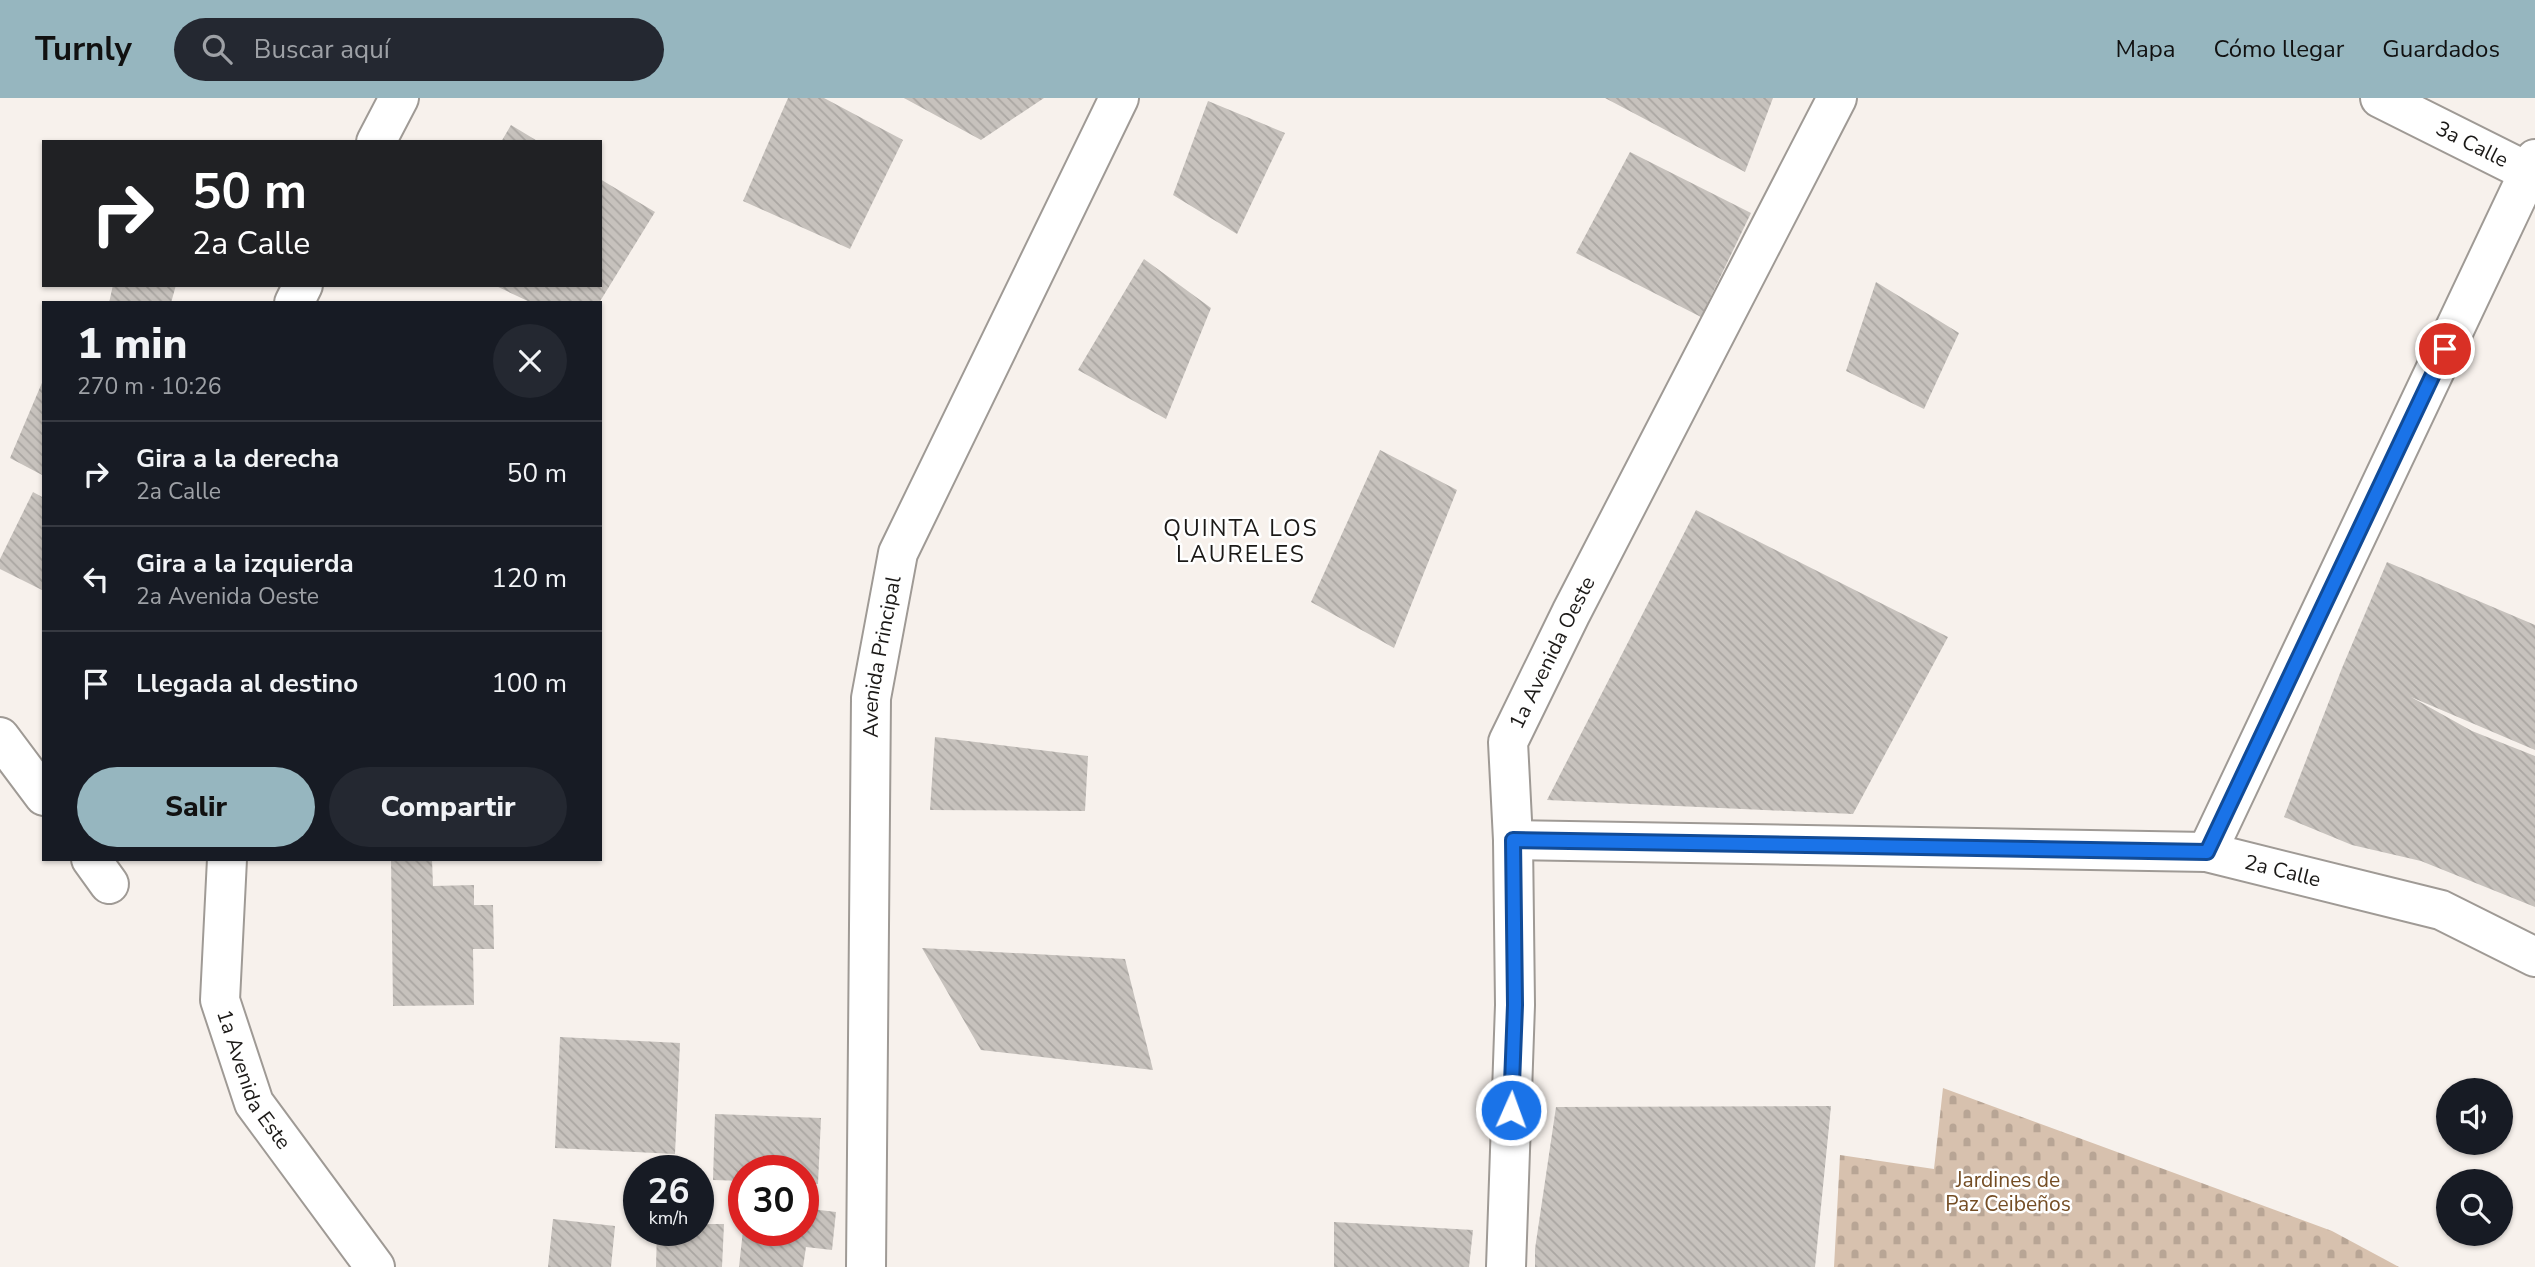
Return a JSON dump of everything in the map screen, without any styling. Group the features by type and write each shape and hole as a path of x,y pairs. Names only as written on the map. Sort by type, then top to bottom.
{"street":[{"path":"377,140 399,98"},
{"name":"Avenida Principal","path":"866,1267 871,698 898,552 1119,98"},
{"name":"1a Avenida Oeste","path":"1506,1267 1515,1005 1513,840 1508,742 1571,613 1837,98"},
{"name":"3a Calle","path":"2380,98 2532,166"},
{"path":"2207,852 2532,166"},
{"path":"0,737 42,793"},
{"name":"2a Calle","path":"1513,840 2207,852 2441,910 2535,957"},
{"name":"1a Avenida Este","path":"227,861 220,1000 254,1102 375,1267"}],"green space":[{"name":"Jardines de Paz Ceibeños","path":"1943,1088 2332,1231 2399,1267 1834,1267 1840,1155 1934,1169"}],"building":[{"path":"788,98 824,98 903,140 850,249 743,201"},
{"path":"904,98 1044,98 981,140"},
{"path":"1605,98 1773,98 1745,172"},
{"path":"1208,101 1285,133 1237,234 1173,195"},
{"path":"511,125 536,140 502,140"},
{"path":"1630,152 1751,213 1701,317 1576,253"},
{"path":"602,180 655,212 600,301 528,301 498,287 602,287"},
{"path":"1144,259 1211,308 1166,419 1078,370"},
{"path":"1876,282 1959,333 1924,409 1846,371"},
{"path":"113,287 175,287 172,301 109,301"},
{"path":"42,383 42,475 10,458"},
{"path":"1380,450 1457,490 1394,648 1311,602"},
{"path":"33,492 42,497 42,590 0,569 0,559"},
{"path":"1696,510 1948,637 1853,814 1547,800"},
{"path":"2387,562 2535,625 2535,750 2411,697 2472,731 2535,756 2535,907 2421,861 2352,845 2284,817"},
{"path":"935,737 1088,756 1085,811 930,810"},
{"path":"391,861 432,861 433,886 474,885 474,905 493,905 494,949 473,949 474,1005 393,1006"},
{"path":"922,948 1125,959 1153,1070 981,1050"},
{"path":"560,1037 680,1043 675,1154 555,1148"},
{"path":"1831,1106 1815,1267 1535,1267 1535,1249 1556,1107"},
{"path":"715,1114 821,1118 819,1162 819,1155 728,1155 728,1180 714,1180"},
{"path":"819,1210 836,1212 832,1250 806,1247 803,1267 739,1267 741,1246 819,1246"},
{"path":"553,1219 615,1226 611,1267 548,1267"},
{"path":"1334,1222 1473,1230 1469,1267 1334,1267"},
{"path":"714,1224 724,1224 722,1267 656,1267 657,1246 714,1246"}],"district":[{"name":"QUINTA LOS LAURELES","path":"1241,541"}],"route":[{"path":"1511,1110 1515,1005 1513,840 2207,852 2445,349"}]}
